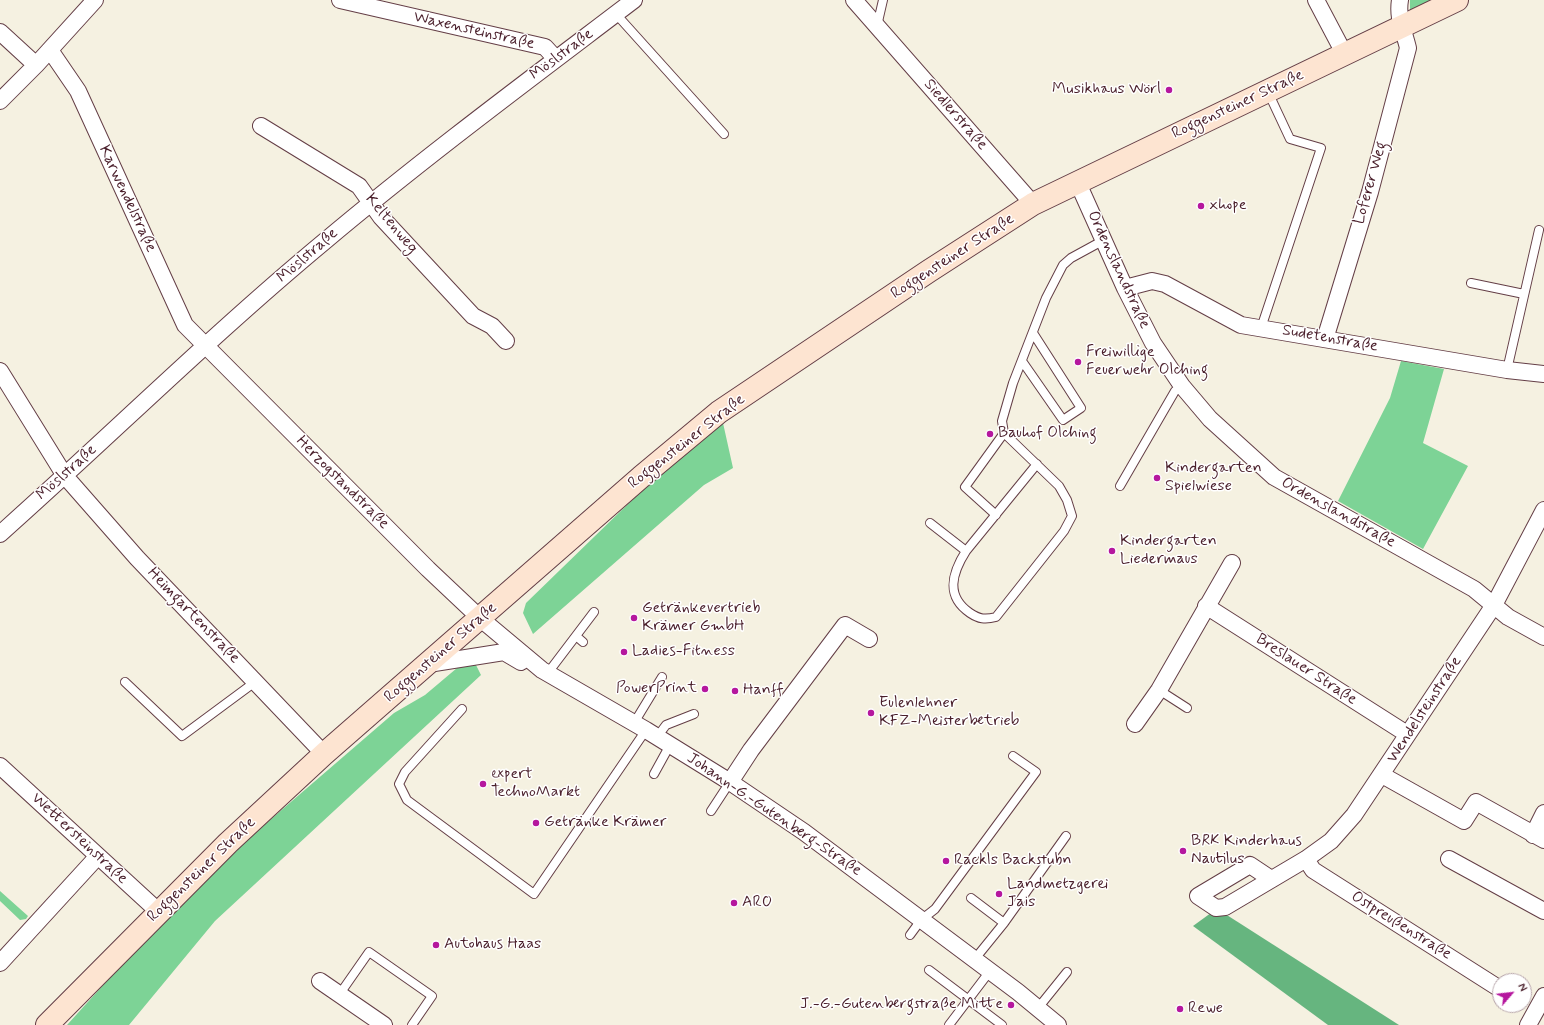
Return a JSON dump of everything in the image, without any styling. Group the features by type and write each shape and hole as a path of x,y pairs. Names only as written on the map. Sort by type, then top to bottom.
{"main road":[{"name":"Roggensteiner Straße","path":"48,1025 228,843 324,754 481,619 641,477 719,412 929,271 1033,204 1077,181 1345,55 1457,0"}],"street":[{"path":"0,101 36,65 95,0"},
{"name":"Waxensteinstraße","path":"340,0 545,47 556,59"},
{"name":"Möslstraße","path":"0,534 206,346 324,242 448,141 634,0"},
{"name":"Siedlerstraße","path":"854,0 1033,204"},
{"path":"1316,0 1345,55"},
{"name":"Loferer Weg","path":"1325,339 1370,192 1408,48 1401,28 1398,9 1400,0"},
{"path":"0,32 36,65"},
{"name":"Karwendelstraße","path":"50,50 78,91 185,325 206,346"},
{"name":"Keltenweg","path":"261,126 359,186 381,217 473,316 492,326 506,341"},
{"name":"Ordenslandstraße","path":"1077,181 1125,288 1153,343 1182,386 1210,419 1274,477 1474,589 1508,617 1544,637"},
{"name":"Sudetenstraße","path":"1125,288 1152,281 1165,284 1241,325 1507,370 1544,374"},
{"name":"Herzogstandstraße","path":"206,346 428,569 481,619"},
{"name":"Heimgartenstraße","path":"0,371 65,476 137,558 324,754"},
{"name":"Wendelsteinstraße","path":"1271,879 1306,859 1331,841 1350,820 1382,775 1407,734 1494,605 1544,510"},
{"path":"1134,724 1159,690 1232,563"},
{"name":"Breslauer Straße","path":"1206,606 1407,734"},
{"name":"Johann-G.-Gutenberg-Straße","path":"481,619 545,672 652,734 730,782 804,832 990,971 1058,1025"},
{"path":"730,782 751,750 845,625 869,639"},
{"path":"428,664 504,652 526,666 545,672"},
{"name":"Wettersteinstraße","path":"0,766 159,912"},
{"path":"1382,775 1464,821 1476,802 1538,838 1544,813"},
{"path":"0,963 98,856"},
{"name":"Ostpreußenstraße","path":"1306,859 1313,870 1492,984"},
{"path":"1449,859 1544,911"},
{"path":"320,981 384,1025"},
{"path":"1533,1015 1544,996"}],"lane":[{"path":"877,26 883,0"},
{"path":"616,14 724,134"},
{"path":"1262,328 1321,148 1290,139 1268,91"},
{"path":"1507,370 1538,230"},
{"path":"1037,464 966,551 957,565 953,589 956,600 964,609 985,620 996,617 1064,531 1072,516 1067,500 1059,486 1037,464 1004,433 1002,421 1013,383 1046,298 1063,265 1071,258 1104,240"},
{"path":"1471,283 1524,294"},
{"path":"1022,360 1063,420 1081,408 1033,333"},
{"path":"1120,486 1175,390 1182,386"},
{"path":"996,515 965,487 1004,433"},
{"path":"930,523 966,551"},
{"path":"545,672 576,636 594,612"},
{"path":"576,636 583,642"},
{"path":"654,774 652,734 662,677"},
{"path":"125,682 182,736 255,682"},
{"path":"1159,690 1188,708"},
{"path":"462,709 404,772 399,784 407,800 534,894 652,734 666,725 694,714"},
{"path":"910,935 921,920 934,909 1036,772 1014,756"},
{"path":"711,811 730,782"},
{"path":"974,960 1004,923 1066,836"},
{"path":"971,898 1004,923"},
{"path":"339,995 369,952 432,996 412,1025"},
{"path":"929,970 1002,1025"},
{"path":"949,1025 990,971"},
{"path":"1038,1008 1067,972"}],"green space":[{"path":"1410,0 1439,0 1410,14"},
{"path":"1401,361 1444,369 1423,443 1468,466 1423,549 1338,501 1390,398"},
{"path":"723,423 733,468 704,485 533,634 523,613 526,603 663,470"},
{"path":"471,661 475,663 481,675 215,921 129,1025 67,1025 173,908 234,851 394,713 425,695 457,668"},
{"path":"0,891 28,916 26,919 20,920 0,901"},
{"path":"1215,910 1219,910 1399,1025 1328,1025 1193,926"}],"place":[{"name":"Musikhaus Wörl","path":"1169,90"},
{"name":"xhope","path":"1201,206"},
{"name":"Freiwillige Feuerwehr Olching","path":"1078,362"},
{"name":"Bauhof Olching","path":"990,434"},
{"name":"Kindergarten Spielwiese","path":"1157,478"},
{"name":"Kindergarten Liedermaus","path":"1112,551"},
{"name":"Getränkevertrieb Krämer GmbH","path":"634,618"},
{"name":"Ladies-Fitness","path":"624,652"},
{"name":"PowerPrint","path":"705,689"},
{"name":"Hanff","path":"735,691"},
{"name":"Eulenlehner KFZ-Meisterbetrieb","path":"871,713"},
{"name":"expert TechnoMarkt","path":"483,784"},
{"name":"Getränke Krämer","path":"536,823"},
{"name":"BRK Kinderhaus Nautilus","path":"1183,851"},
{"name":"Rackls Backstubn","path":"946,861"},
{"name":"Landmetzgerei Jais","path":"999,894"},
{"name":"ARO","path":"734,903"},
{"name":"Autohaus Haas","path":"436,945"},
{"name":"J.-G.-Gutenbergstraße Mitte","path":"1011,1005"},
{"name":"Rewe","path":"1180,1009"}]}
